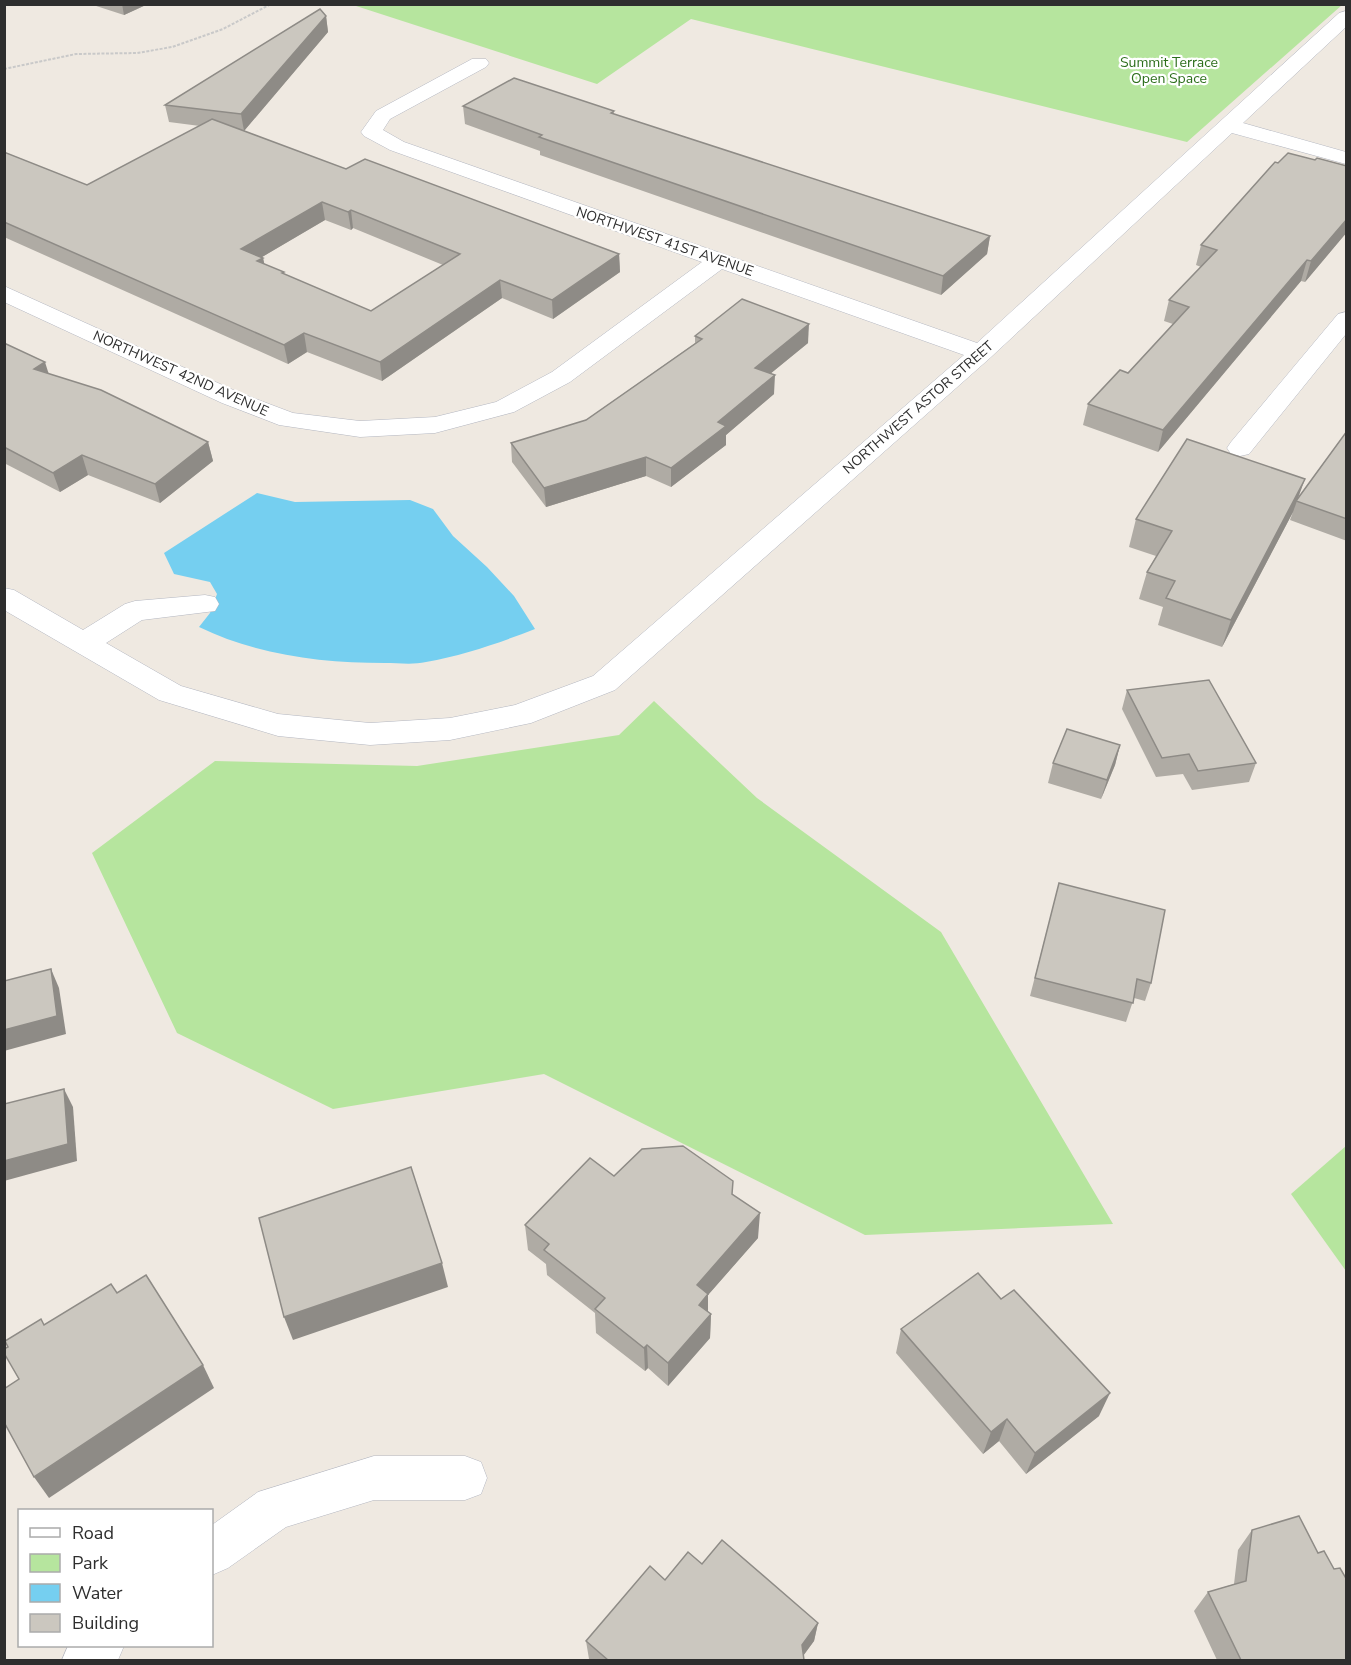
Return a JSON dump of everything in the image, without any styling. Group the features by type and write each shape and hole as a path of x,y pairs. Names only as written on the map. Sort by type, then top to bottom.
{"street":[{"name":"NORTHWEST ASTOR STREET","path":"4,597 170,693 278,725 370,734 450,729 520,715 604,683 981,352 1347,17"},
{"name":"NORTHWEST 41ST AVENUE","path":"478,63 383,115 371,132 397,146 981,352"},
{"path":"1230,126 1347,158"},
{"name":"NORTHWEST 42ND AVENUE","path":"4,293 231,398 288,420 360,429 435,424 505,406 561,377 719,260"},
{"path":"1240,448 1347,319"},
{"path":"84,643 135,611 205,604"},
{"path":"213,1551 274,1509 374,1478 465,1478"},
{"path":"86,1660 99,1647"}],"path":[{"path":"4,69 41,60 100,52 136,53 174,46 213,35 270,4"}],"green space":[{"name":"Summit Terrace Open Space","path":"353,5 1342,5 1187,142 691,19 597,84"},
{"path":"654,701 757,798 941,932 1113,1224 865,1235 544,1074 333,1109 177,1033 92,853 215,761 417,766 619,735"},
{"path":"1346,1146 1346,1271 1291,1194"}],"water":[{"path":"257,493 295,502 410,500 433,509 453,536 514,596 535,629 454,656 406,664 361,663 290,656 221,637 199,627 210,613 217,594 210,582 174,574 164,553"}],"building":[{"path":"320,9 326,16 241,114 165,105"},
{"path":"514,78 614,111 611,113 990,236 943,276 539,137 542,135 463,106"},
{"path":"212,119 346,169 365,159 619,254 552,300 500,280 380,362 304,333 284,345 4,222 4,152 87,185","holes":["322,202 348,212 351,210 460,254 371,311 282,273 284,272 257,261 263,258 241,249"]},
{"path":"1288,153 1347,166 1347,219 1311,261 1307,260 1163,430 1088,404 1120,370 1128,373 1189,307 1169,300 1217,250 1201,245 1275,162 1278,163"},
{"path":"742,299 809,324 755,368 775,375 718,422 726,426 671,468 646,457 544,488 511,443 586,420 702,339 695,336"},
{"path":"4,343 45,362 34,369 101,390 208,442 155,484 82,455 53,473 4,447"},
{"path":"1347,431 1347,519 1296,501"},
{"path":"1187,439 1305,479 1231,620 1166,598 1175,581 1147,572 1172,531 1136,519"},
{"path":"1209,680 1256,763 1198,771 1189,754 1162,758 1127,690"},
{"path":"1067,729 1120,745 1107,780 1053,763"},
{"path":"1059,883 1165,910 1151,983 1137,979 1133,1003 1035,978"},
{"path":"51,969 57,1016 4,1030 4,981"},
{"path":"64,1089 68,1144 4,1161 4,1104"},
{"path":"683,1146 733,1181 732,1194 760,1213 697,1285 708,1294 699,1305 711,1314 668,1363 647,1345 644,1348 595,1309 605,1298 544,1250 549,1244 525,1225 590,1158 614,1176 642,1149"},
{"path":"411,1167 442,1263 284,1317 259,1218"},
{"path":"978,1273 1001,1299 1014,1290 1110,1393 1035,1453 1007,1419 991,1432 901,1329"},
{"path":"146,1275 203,1365 34,1477 4,1422 4,1389 19,1379 4,1353 4,1349 8,1347 5,1341 41,1319 44,1325 111,1284 117,1293"},
{"path":"1299,1516 1318,1553 1324,1551 1334,1569 1340,1568 1347,1580 1347,1660 1241,1660 1208,1592 1246,1581 1252,1530"},
{"path":"722,1540 818,1623 802,1645 804,1660 608,1660 586,1641 650,1566 665,1580 688,1552 702,1564"}]}
